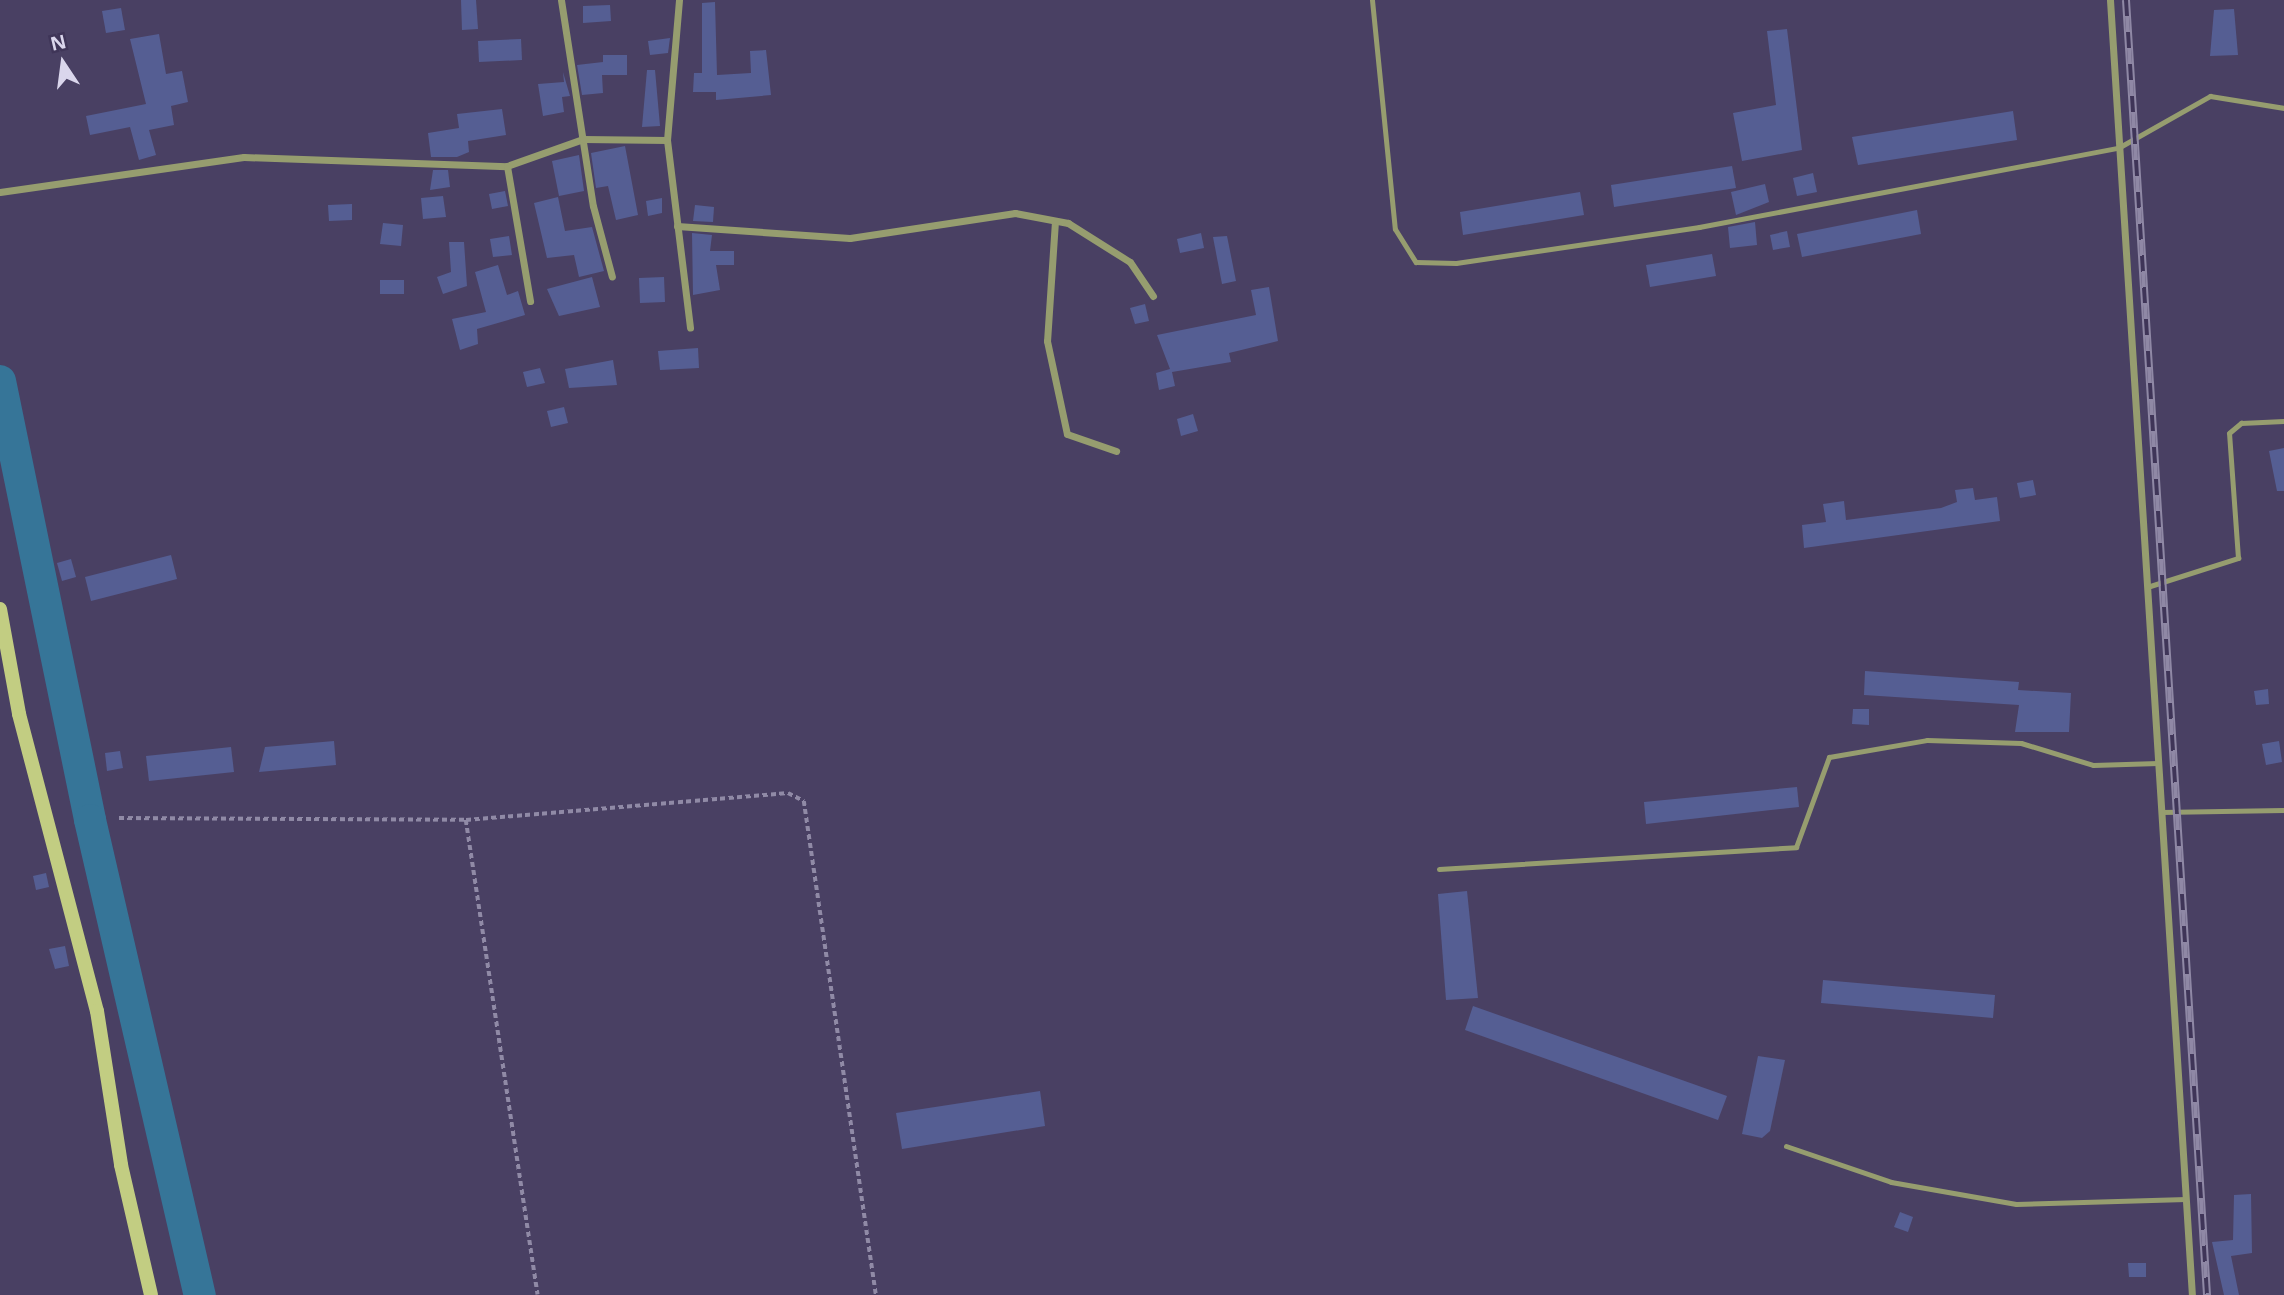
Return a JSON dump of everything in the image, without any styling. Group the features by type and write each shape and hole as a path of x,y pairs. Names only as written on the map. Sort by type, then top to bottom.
{"street":[{"path":"561,0 583,139 612,277"},
{"path":"679,0 667,140 690,328"},
{"path":"2110,0 2192,1295"},
{"path":"0,192 244,157 507,166 583,139 667,140"},
{"path":"507,166 530,301"},
{"path":"677,226 850,238 1015,213 1055,221 1129,262 1153,296"},
{"path":"1055,221 1047,341 1067,434 1116,451"},
{"path":"0,609 19,714 97,1011 121,1165 151,1295"}],"lane":[{"path":"1372,0 1395,229 1416,262 1455,263 1699,227 2118,148 2210,96 2284,108"},
{"path":"2147,587 2238,558 2229,433 2241,423 2284,421"},
{"path":"1439,869 1796,847 1829,757 1927,740 2021,743 2093,765 2158,763"},
{"path":"2161,812 2284,810"},
{"path":"1786,1146 1891,1182 2016,1204 2186,1199"}],"path":[{"path":"118,818 466,820 788,793 804,801 876,1295"},
{"path":"466,820 538,1295"}],"building":[{"path":"461,0 476,0 478,29 462,30"},
{"path":"715,2 717,75 751,73 750,51 766,50 771,95 716,100 716,92 693,92 694,73 702,73 702,3"},
{"path":"610,5 611,21 583,23 583,6"},
{"path":"121,8 125,30 106,33 102,11"},
{"path":"2234,9 2238,55 2210,56 2214,10"},
{"path":"1787,29 1802,150 1742,161 1733,113 1776,105 1767,31"},
{"path":"159,34 166,74 182,71 188,102 171,106 174,125 149,130 156,155 139,160 130,127 90,135 86,116 146,104 130,39"},
{"path":"670,38 668,53 650,55 648,41"},
{"path":"521,39 522,60 479,62 478,41"},
{"path":"603,55 627,55 627,75 602,75 603,93 582,95 577,65 603,62"},
{"path":"647,70 655,70 660,126 642,127"},
{"path":"563,72 570,96 562,97 564,112 543,116 538,84 564,82"},
{"path":"502,109 506,135 468,141 469,152 457,157 431,157 428,133 459,128 457,114"},
{"path":"2013,111 2017,140 1858,165 1852,137"},
{"path":"625,146 638,215 616,220 608,186 596,188 591,153"},
{"path":"579,155 584,191 559,196 552,161"},
{"path":"1732,166 1736,188 1614,207 1611,185"},
{"path":"433,170 448,170 450,187 430,190"},
{"path":"1813,173 1817,192 1797,196 1793,178"},
{"path":"1765,184 1769,202 1736,215 1731,192"},
{"path":"505,191 508,206 492,209 489,194"},
{"path":"1580,192 1584,215 1463,235 1460,212"},
{"path":"443,196 446,217 423,219 421,198"},
{"path":"558,197 565,231 592,227 604,271 579,277 574,255 547,258 534,203"},
{"path":"662,198 662,213 648,216 646,201"},
{"path":"352,204 352,220 329,221 328,205"},
{"path":"695,205 714,207 713,222 693,221"},
{"path":"1917,210 1921,234 1802,257 1797,234"},
{"path":"1755,222 1757,245 1730,248 1728,227"},
{"path":"383,223 403,225 401,246 380,244"},
{"path":"1787,231 1790,247 1773,250 1770,235"},
{"path":"692,233 712,235 710,251 734,251 734,265 716,265 720,290 693,295"},
{"path":"1201,233 1204,248 1180,253 1177,239"},
{"path":"509,236 512,255 493,257 490,239"},
{"path":"1227,236 1236,281 1222,284 1213,237"},
{"path":"449,242 464,242 467,286 443,294 437,277 451,272"},
{"path":"1712,254 1716,276 1650,287 1646,265"},
{"path":"498,265 507,295 518,291 525,315 477,329 478,344 460,350 452,319 486,312 475,272"},
{"path":"592,277 600,307 559,316 547,289"},
{"path":"664,277 665,302 640,303 639,278"},
{"path":"380,280 404,280 404,294 380,294"},
{"path":"1269,287 1278,341 1229,353 1231,362 1172,372 1175,386 1159,390 1156,373 1170,369 1157,335 1256,315 1251,290"},
{"path":"1145,304 1149,321 1135,324 1130,308"},
{"path":"698,348 699,368 660,370 658,351"},
{"path":"613,360 617,385 569,388 565,369"},
{"path":"540,368 545,383 527,387 523,372"},
{"path":"564,407 568,423 551,427 547,411"},
{"path":"1193,414 1198,431 1181,436 1177,419"},
{"path":"2284,448 2284,491 2277,491 2269,451"},
{"path":"2033,480 2036,495 2020,498 2017,483"},
{"path":"1973,488 1975,500 1997,497 2000,521 1804,548 1802,525 1826,522 1823,504 1844,501 1846,520 1941,508 1957,502 1955,490"},
{"path":"171,555 177,579 91,601 85,577"},
{"path":"71,559 76,577 62,581 57,563"},
{"path":"1865,671 2019,682 2018,690 2071,693 2069,732 2015,732 2019,705 1864,695"},
{"path":"2268,689 2269,704 2256,705 2254,691"},
{"path":"1853,709 1869,709 1869,725 1852,724"},
{"path":"334,741 336,765 259,772 265,747"},
{"path":"2279,741 2282,762 2266,765 2262,744"},
{"path":"231,747 234,772 149,781 146,756"},
{"path":"120,751 123,768 107,771 105,753"},
{"path":"1797,787 1799,807 1646,824 1644,802"},
{"path":"46,873 49,887 36,890 33,876"},
{"path":"1467,891 1478,998 1446,1000 1438,894"},
{"path":"65,946 69,966 55,969 49,949"},
{"path":"1823,980 1995,995 1993,1018 1821,1003"},
{"path":"1473,1006 1727,1096 1718,1120 1465,1030"},
{"path":"1758,1056 1785,1060 1770,1131 1762,1138 1742,1134"},
{"path":"1040,1091 1045,1126 902,1149 896,1113"},
{"path":"2251,1194 2252,1253 2231,1256 2239,1295 2224,1295 2212,1242 2233,1240 2234,1195"},
{"path":"1900,1212 1913,1217 1908,1232 1894,1227"},
{"path":"2128,1263 2146,1263 2146,1277 2129,1277"}],"waterway":[{"path":"0,381 90,820 200,1295"}],"railway":[{"path":"2126,0 2207,1295"}]}
